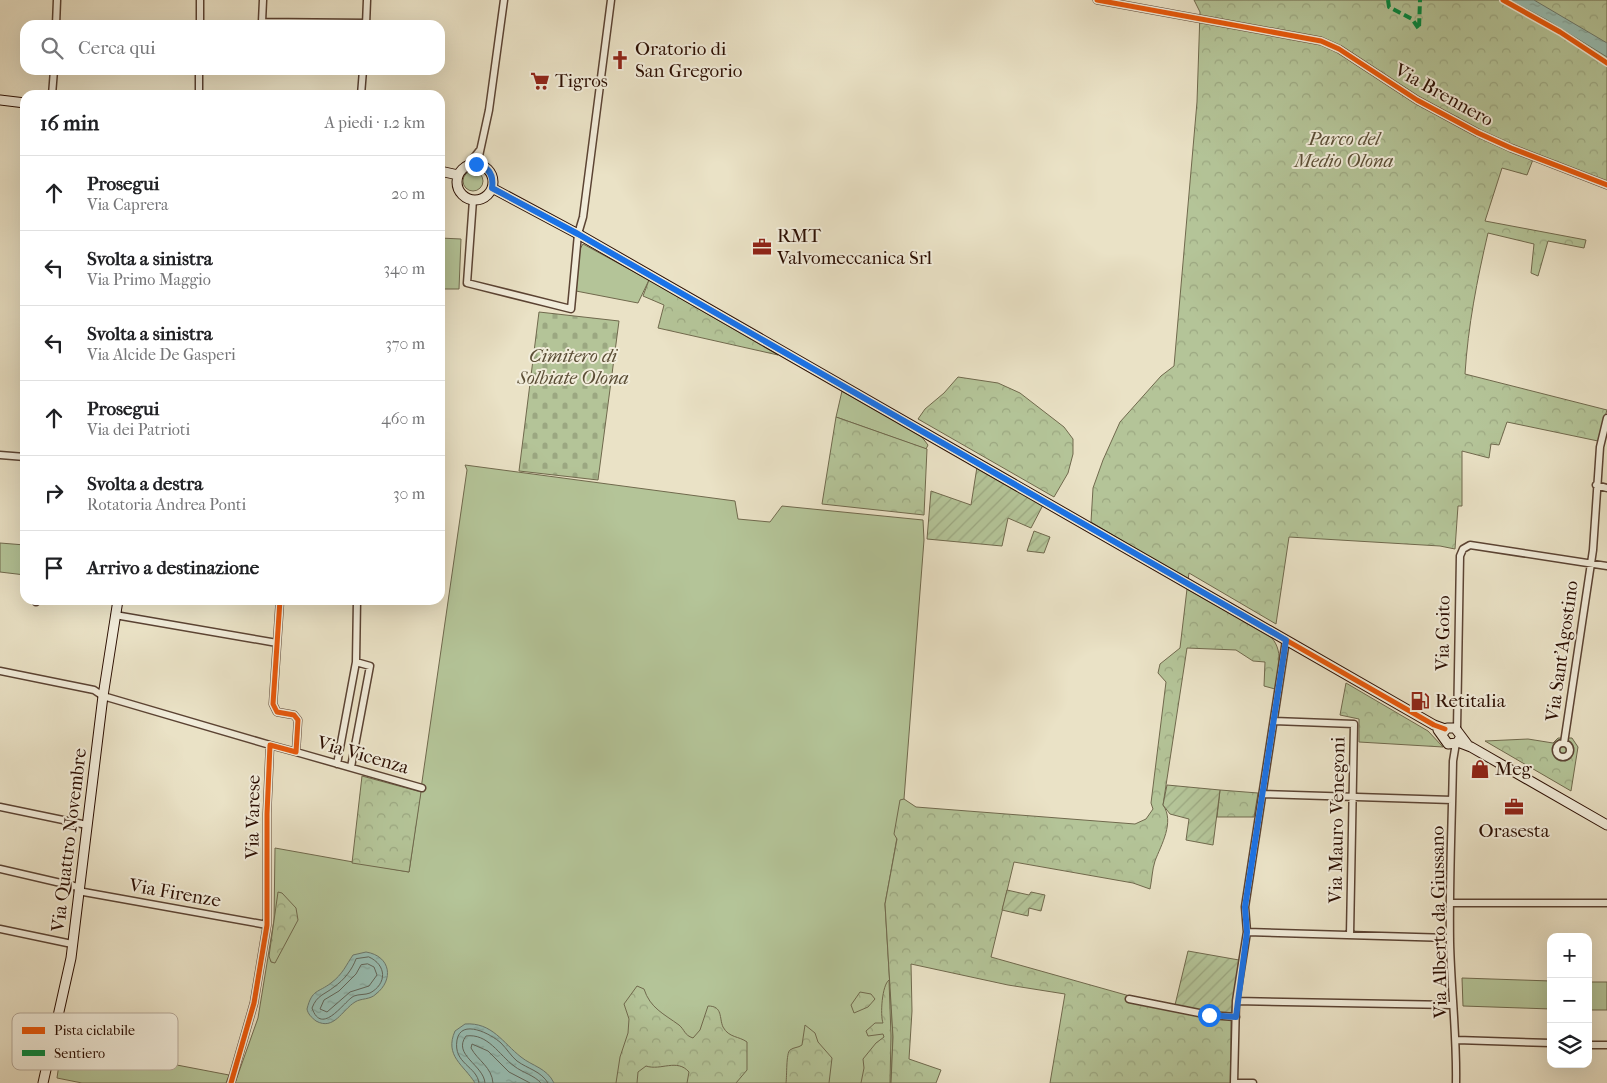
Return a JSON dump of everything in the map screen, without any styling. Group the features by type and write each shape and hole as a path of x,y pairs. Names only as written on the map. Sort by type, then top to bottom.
{"street":[{"path":"56,20 57,0"},
{"path":"200,0 200,20"},
{"path":"262,20 263,0"},
{"path":"366,20 367,0"},
{"path":"480,150 458,175 457,182 461,194 473,200 485,198 492,188 491,174 482,166 479,156 489,110 504,0"},
{"path":"473,200 467,283 571,309 578,234 583,217 612,0"},
{"name":"Via Brennero","path":"1097,0 1310,37 1330,44 1417,100 1478,133 1511,148 1607,185"},
{"path":"52,90 54,75"},
{"path":"199,75 199,90"},
{"path":"361,90 362,75"},
{"path":"0,100 20,102"},
{"path":"468,165 482,166"},
{"path":"445,172 458,175"},
{"path":"492,188 578,234 934,437 1607,825"},
{"name":"Via Sant'Agostino","path":"1564,743 1590,564 1600,447 1607,418"},
{"path":"0,456 20,457"},
{"path":"1596,486 1607,488"},
{"name":"Via Goito","path":"1456,739 1460,556 1463,549 1470,545 1590,564"},
{"path":"1590,564 1607,566"},
{"name":"Via Quattro Novembre","path":"60,1013 68,977 103,696 117,605"},
{"path":"0,670 94,690 103,696 296,752 298,720 294,715 277,712 273,707 280,605"},
{"path":"337,764 356,662 356,605"},
{"path":"115,616 277,643"},
{"path":"1253,1083 1235,1083 1236,1001 1247,932 1245,907 1286,640"},
{"path":"351,768 370,666 356,662"},
{"name":"Via Goito","path":"1445,730 1456,710"},
{"name":"Via Mauro Venegoni","path":"1274,721 1354,724 1350,935"},
{"path":"1445,730 1444,741 1456,739"},
{"name":"Via Alberto da Giussano","path":"1456,739 1453,761 1450,938 1452,1005 1457,1040 1456,1083"},
{"name":"Via Varese","path":"231,1083 254,1004 268,925 267,814 270,745"},
{"name":"Via Vicenza","path":"296,752 422,788"},
{"path":"1262,794 1452,800"},
{"path":"0,807 87,825"},
{"name":"Via Firenze","path":"0,869 78,889 268,925"},
{"path":"1452,903 1607,903"},
{"path":"0,929 72,944"},
{"path":"1247,932 1450,938"},
{"path":"1129,999 1209,1015 1236,1017"},
{"path":"1236,1001 1452,1005"},
{"path":"1457,1040 1547,1043"},
{"path":"1592,1044 1607,1045"},
{"name":"Via Quattro Novembre","path":"43,1083 46,1070"}],"green space":[{"name":"Parco del Medio Olona","path":"1194,0 1607,0 1607,185 1534,157 1527,175 1502,168 1485,221 1586,240 1584,248 1548,241 1538,276 1531,273 1534,244 1488,233 1468,338 1465,374 1607,410 1598,441 1507,422 1499,445 1491,444 1489,458 1462,451 1462,506 1458,506 1455,549 1440,546 1289,537 1276,624 1189,573 1188,580 1091,522 1093,488 1120,422 1161,376 1174,366 1197,102 1200,12"},
{"path":"473,171 480,174 483,181 480,188 473,191 466,188 463,181 466,174"},
{"path":"445,238 461,239 459,289 445,289"},
{"path":"583,244 649,280 638,303 576,291 580,249"},
{"path":"649,280 778,355 658,328 664,305 643,296"},
{"name":"Cimitero di Solbiate Olona","path":"539,312 619,321 598,480 519,471"},
{"path":"958,377 998,383 1020,393 1064,427 1073,439 1073,454 1068,473 1054,497 918,419 925,409 944,393"},
{"path":"842,391 921,436 928,445 926,449 836,417"},
{"path":"836,417 927,449 924,515 822,504"},
{"path":"465,465 735,501 738,519 770,522 782,506 923,520 924,540 904,799 885,904 893,1037 891,1083 235,1083 258,1018 274,920 275,848 409,872 467,470"},
{"path":"977,467 1043,505 1031,528 1008,518 1002,546 927,539 931,491 971,505"},
{"path":"1034,531 1050,537 1044,553 1027,551"},
{"path":"0,543 20,545 20,574 0,572"},
{"path":"1187,589 1269,635 1279,653 1279,667 1275,689 1264,686 1265,662 1253,661 1236,650 1187,648 1163,805 1168,819 1166,833 1154,864 1150,889 1133,883 1014,862 991,957 1151,1002 1231,1019 1231,1083 1050,1083 1065,994 1008,985 911,964 912,1011 909,1059 941,1070 936,1083 891,1083 893,1037 885,904 897,839 894,834 900,800 904,799 916,807 1135,824 1146,819 1153,809 1151,803 1166,682 1158,673 1160,664 1180,648"},
{"path":"1346,683 1428,731 1443,747 1359,742 1359,719 1340,715"},
{"path":"1558,738 1572,738 1578,747 1571,791 1485,741 1528,739 1553,743"},
{"path":"362,776 421,792 409,872 352,863"},
{"path":"1167,785 1220,790 1213,845 1186,840 1189,819 1170,814 1163,805"},
{"path":"1220,790 1258,793 1254,817 1217,817"},
{"path":"1007,890 1029,895 1031,892 1045,895 1041,911 1029,908 1028,916 1002,910"},
{"path":"278,892 282,893 296,908 298,920 275,963 271,962 269,956"},
{"path":"1188,951 1239,960 1231,1014 1208,1013 1175,1005"},
{"path":"1462,978 1547,981 1547,1009 1463,1006"},
{"path":"889,980 890,1083 861,1083 864,1068 863,1059 876,1043 884,1037 883,1034 868,1036 866,1031 875,1023 883,1023 882,1000"},
{"path":"1592,982 1607,982 1607,1010 1592,1010"},
{"path":"637,986 644,989 650,1001 658,1010 693,1038 700,1030 708,1006 716,1008 720,1013 725,1031 747,1042 747,1070 736,1083 687,1083 689,1072 684,1068 674,1065 646,1066 638,1072 637,1083 616,1083 620,1057 628,1033 629,1019 624,1004"},
{"path":"860,992 871,994 875,999 868,1007 854,1013 851,1005"},
{"path":"805,1025 815,1033 818,1042 832,1058 829,1083 786,1083 789,1052 802,1045"},
{"path":"178,1065 229,1075 226,1083 82,1083 57,1078 58,1070 178,1070"}],"water":[{"path":"1510,0 1534,0 1607,43 1607,57 1547,20"},
{"path":"366,952 381,958 385,963 387,976 382,988 374,996 355,1002 333,1021 322,1023 316,1021 307,1009 313,995 339,976 353,955"},
{"path":"465,1024 483,1026 490,1030 521,1057 547,1074 554,1083 475,1083 457,1060 452,1047 455,1031"}],"marked path":[{"path":"1388,0 1389,7 1412,19 1419,29 1420,0"}],"cycle path":[{"path":"1097,0 1321,41 1339,49 1417,100 1478,133 1511,148 1607,185"},
{"path":"1503,0 1560,32 1607,63"},
{"path":"492,188 578,234 1434,725 1445,729"},
{"path":"231,1083 254,1003 267,925 267,814 270,745 296,752 298,720 294,715 277,712 273,704 280,605"}],"place":[{"name":"Oratorio di San Gregorio","path":"620,60"},
{"name":"Tigros","path":"540,81"},
{"name":"RMT Valvomeccanica Srl","path":"762,247"},
{"name":"Retitalia","path":"1420,701"},
{"name":"Meg","path":"1480,769"},
{"name":"Orasesta","path":"1514,807"}],"route":[{"path":"476,164 487,169 491,174 492,188 578,234 1286,640 1245,907 1247,932 1236,1001 1236,1017 1209,1015"}]}
